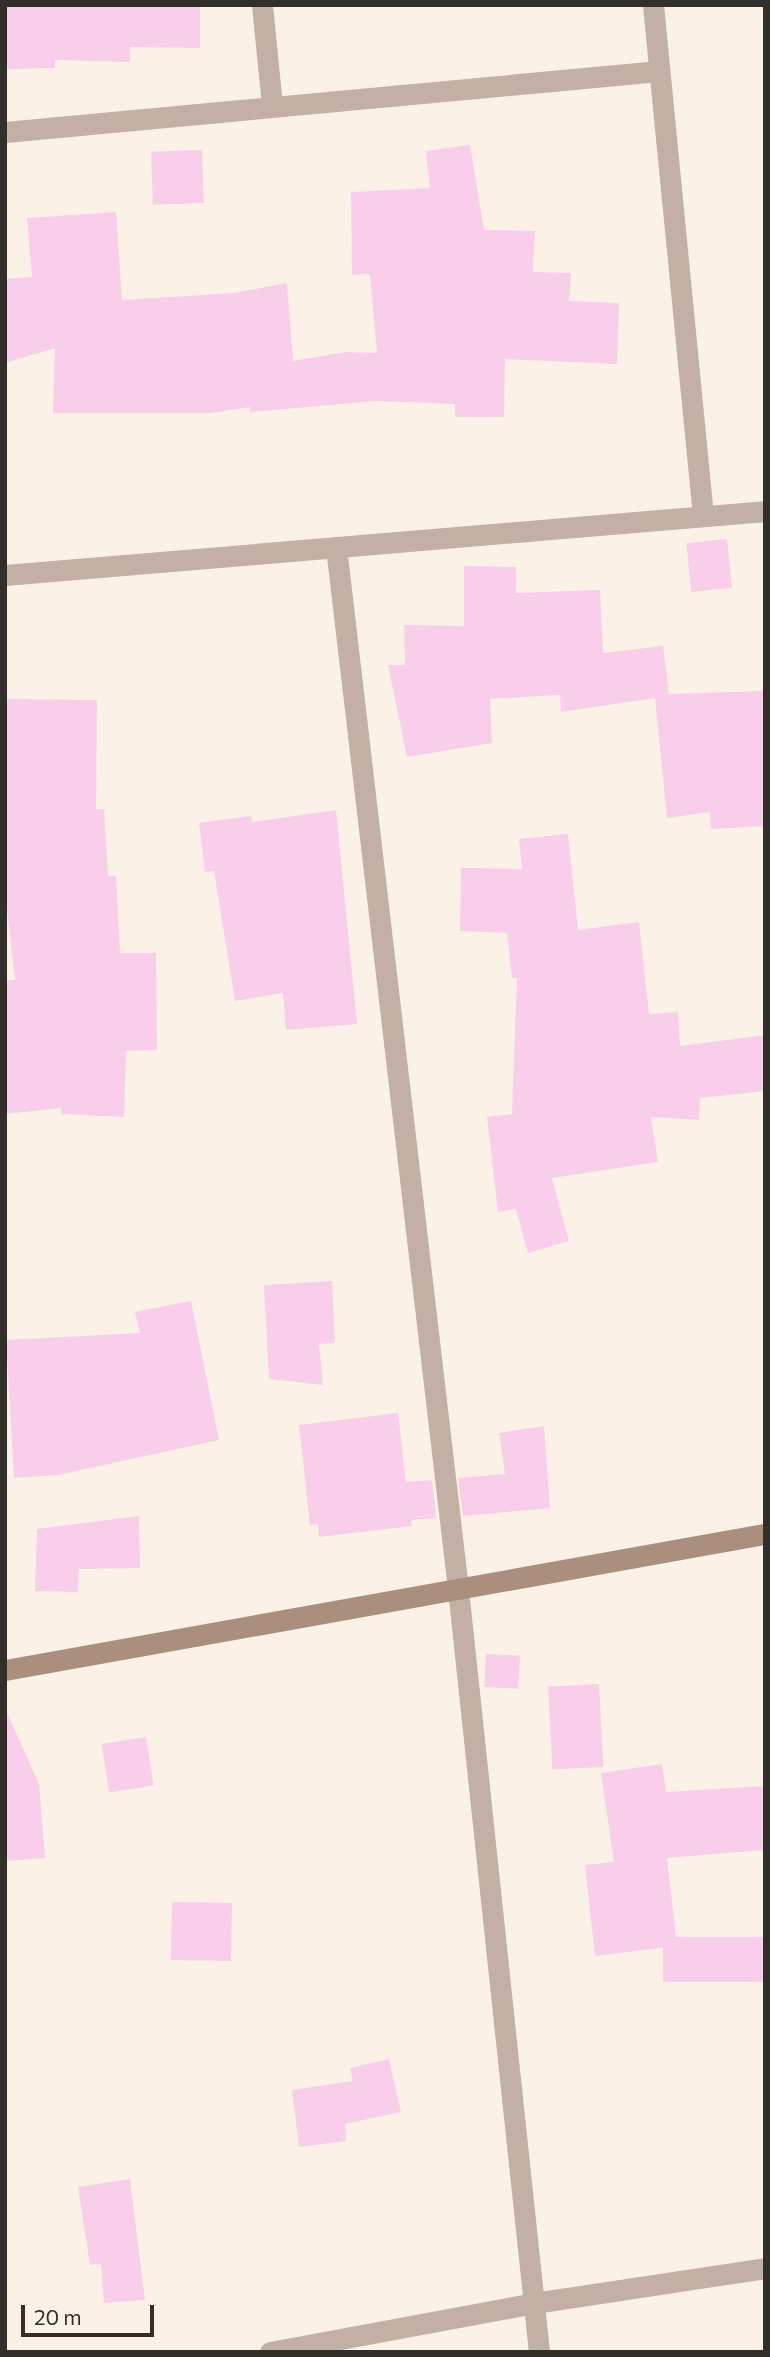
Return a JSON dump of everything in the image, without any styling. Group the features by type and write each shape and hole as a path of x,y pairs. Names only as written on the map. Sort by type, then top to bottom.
{"main road":[{"path":"5,1671 765,1534"}],"street":[{"path":"262,5 272,106"},
{"path":"653,5 703,516"},
{"path":"5,132 659,71"},
{"path":"5,576 765,510"},
{"path":"336,547 458,1590 539,2352"},
{"path":"270,2352 534,2303 765,2268"}],"building":[{"path":"5,5 200,5 200,48 130,47 130,62 55,60 55,68 7,69"},
{"path":"470,145 484,230 535,231 533,272 571,273 569,301 619,303 617,364 505,359 504,417 455,417 455,404 376,401 250,412 250,407 211,413 53,413 55,348 5,363 5,279 32,277 27,218 116,212 122,300 234,293 287,283 293,361 346,352 377,353 370,274 352,275 351,192 430,188 426,151"},
{"path":"202,150 204,203 153,205 151,152"},
{"path":"727,539 732,588 691,592 686,543"},
{"path":"464,566 516,567 516,593 600,590 603,653 663,646 669,694 765,691 765,826 711,829 710,812 667,818 655,698 561,712 560,695 490,699 492,743 407,757 388,665 405,665 404,625 464,626"},
{"path":"5,699 97,700 96,809 104,809 108,876 116,876 120,953 156,953 157,1050 126,1051 124,1117 61,1114 61,1108 5,1114 5,980 15,980 5,892"},
{"path":"336,810 357,1024 286,1030 283,993 235,1001 214,871 205,872 199,823 251,816 252,822"},
{"path":"568,834 578,930 639,922 649,1014 678,1012 680,1046 765,1035 765,1091 700,1098 699,1120 651,1117 658,1162 552,1178 569,1241 528,1253 516,1209 498,1212 487,1117 512,1114 517,978 512,978 507,933 460,931 461,868 522,869 519,839"},
{"path":"332,1281 335,1343 319,1344 323,1385 269,1379 264,1285"},
{"path":"191,1301 219,1440 58,1475 14,1478 6,1340 140,1333 135,1312"},
{"path":"398,1413 406,1482 432,1480 436,1518 411,1520 412,1526 319,1537 318,1524 310,1525 299,1425"},
{"path":"544,1426 550,1508 463,1516 458,1478 505,1474 499,1433"},
{"path":"139,1516 140,1568 79,1569 78,1592 35,1591 37,1529"},
{"path":"486,1654 520,1656 518,1689 484,1687"},
{"path":"599,1684 603,1767 552,1770 548,1687"},
{"path":"5,1708 39,1784 45,1858 5,1861"},
{"path":"146,1737 154,1785 109,1792 102,1744"},
{"path":"662,1764 666,1792 765,1786 765,1850 667,1858 677,1946 595,1956 585,1865 614,1862 601,1773"},
{"path":"172,1902 232,1903 231,1961 171,1960"},
{"path":"663,1937 765,1937 765,1982 663,1982"},
{"path":"389,2059 401,2112 345,2124 346,2141 299,2147 292,2090 353,2081 350,2068"},
{"path":"130,2179 145,2300 104,2303 101,2264 90,2265 78,2187"}]}
